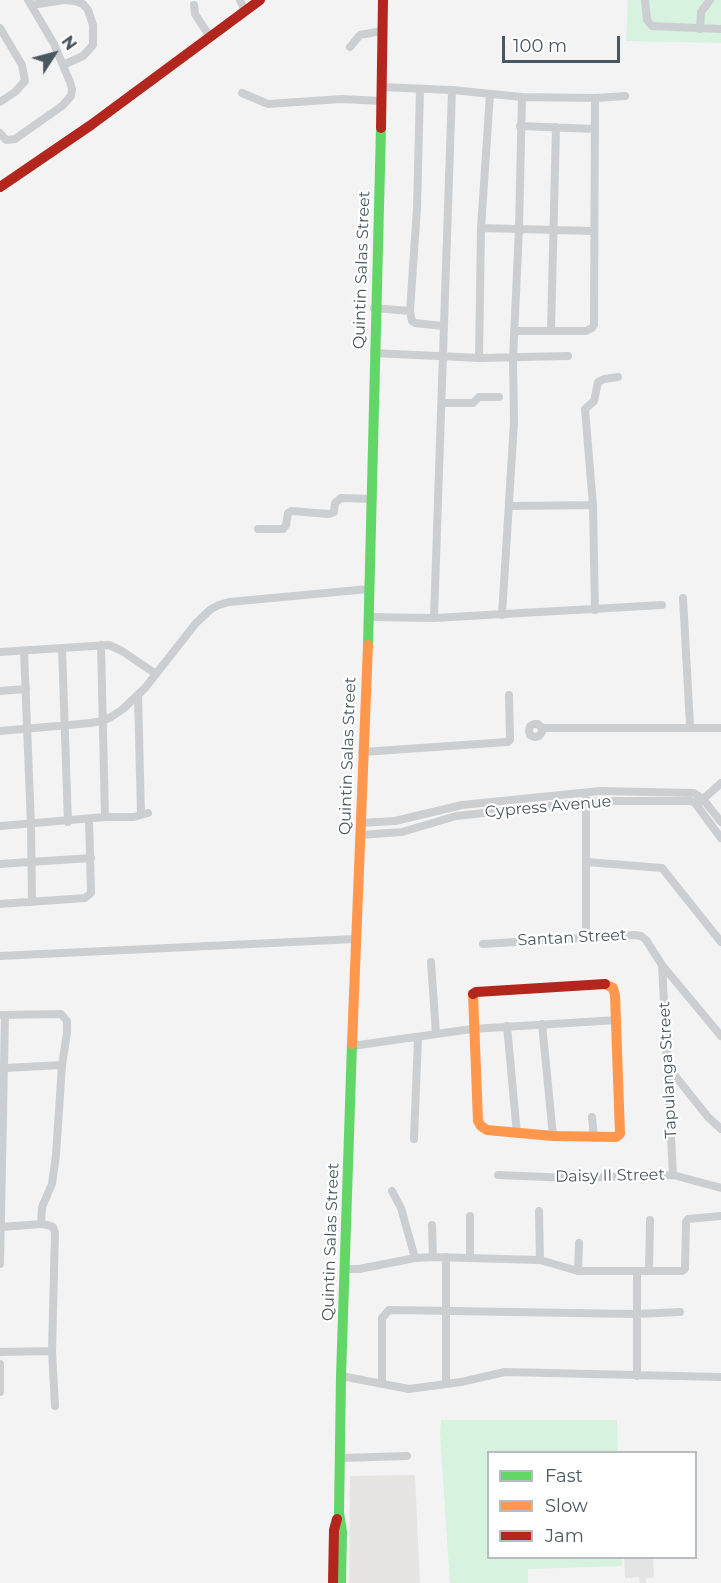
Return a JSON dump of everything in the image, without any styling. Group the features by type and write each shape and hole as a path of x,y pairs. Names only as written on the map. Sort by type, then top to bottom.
{"main road":[{"path":"0,187 91,125 260,0"},
{"name":"Quintin Salas Street","path":"341,1583 342,1532 339,1513 341,1376 355,939 369,616 374,308 383,0"},
{"path":"610,985 615,995 616,1020 621,1132 615,1137 517,1134 487,1130 478,1121 471,1000 472,995 476,992 610,985"},
{"name":"Quintin Salas Street","path":"333,1583 334,1530 339,1513"}],"street":[{"path":"240,0 245,11"},
{"path":"645,0 647,20 652,26 721,29"},
{"path":"699,29 702,12 710,0"},
{"path":"0,133 6,140 15,139 68,101 72,89 45,26 30,2 75,1 83,4 88,10 93,25 93,45 83,56 63,64"},
{"path":"194,5 195,14 210,37"},
{"path":"0,28 19,59 25,74 25,81 15,92 0,102"},
{"path":"350,47 364,33 382,31"},
{"path":"382,87 452,90 522,97 625,96"},
{"path":"420,88 417,208 410,311 412,321 415,323 443,326"},
{"path":"434,618 452,90"},
{"path":"242,93 268,104 342,99 381,101"},
{"path":"479,358 481,228 490,94"},
{"path":"502,615 514,422 513,358 516,331 522,97"},
{"path":"516,331 586,331 594,325 595,98"},
{"path":"520,126 595,129"},
{"path":"551,331 556,127"},
{"path":"481,228 593,231"},
{"path":"374,308 410,311"},
{"path":"374,353 479,358 568,356"},
{"path":"595,610 593,505 585,410 594,401 598,382 618,377"},
{"path":"442,403 473,403 479,396 499,397"},
{"path":"258,529 283,529 288,513 291,511 329,514 334,512 335,503 341,498 370,499"},
{"path":"510,506 593,505"},
{"path":"0,731 102,721 123,709 156,674 196,623 219,605 229,602 369,589"},
{"path":"683,598 690,726"},
{"path":"369,616 434,618 662,605"},
{"path":"0,652 101,645 115,647 156,674"},
{"path":"101,645 105,817"},
{"path":"62,648 68,822"},
{"path":"24,651 32,902"},
{"path":"0,691 26,689"},
{"path":"0,826 68,822 105,817 134,817 145,814 138,695"},
{"path":"362,752 508,742 510,740 509,695"},
{"path":"542,728 690,726 721,728"},
{"path":"700,802 721,783"},
{"path":"585,791 586,938"},
{"name":"Cypress Avenue","path":"360,823 400,819 453,806 585,791 694,793 700,802"},
{"name":"Cypress Avenue","path":"360,835 402,832 456,816 586,802 700,802"},
{"path":"700,802 721,822"},
{"path":"700,802 721,838"},
{"path":"0,903 85,898 89,895 93,889 89,819"},
{"path":"400,819 402,832"},
{"path":"0,864 91,858"},
{"path":"586,862 662,868 721,942"},
{"name":"Santan Street","path":"483,944 641,936 721,1036"},
{"path":"0,956 355,939"},
{"path":"431,962 436,1034"},
{"name":"Tapulanga Street","path":"662,965 673,1175"},
{"path":"0,1264 5,1068 2,1015 61,1014 67,1021 56,1155 52,1184 42,1206 41,1224"},
{"path":"352,1046 472,1029 616,1020"},
{"path":"542,1024 553,1136"},
{"path":"507,1026 517,1134"},
{"path":"414,1138 418,1037"},
{"path":"5,1068 62,1065"},
{"path":"668,1067 708,1117 721,1129"},
{"path":"592,1117 594,1138"},
{"name":"Daisy II Street","path":"498,1175 569,1178 673,1175 699,1180 721,1188"},
{"path":"392,1191 401,1208 414,1258"},
{"path":"539,1211 540,1260"},
{"path":"470,1216 470,1258"},
{"path":"345,1269 376,1267 414,1258 446,1257 540,1260 578,1271 684,1270 688,1219 721,1216"},
{"path":"649,1271 650,1220"},
{"path":"2,1227 41,1224 53,1227 55,1233 52,1351 55,1406"},
{"path":"432,1225 433,1257"},
{"path":"578,1271 579,1243"},
{"path":"446,1257 446,1383"},
{"path":"637,1376 638,1271"},
{"path":"382,1383 382,1318 389,1311 636,1314 680,1312"},
{"path":"0,1352 52,1351"},
{"path":"0,1364 0,1392"},
{"path":"341,1376 409,1389 505,1372 721,1377"},
{"path":"341,1458 407,1456"}],"shaded area":[{"path":"415,1475 420,1583 349,1583 350,1476"},
{"path":"624,1559 653,1559 654,1577 646,1578 646,1583 640,1583 639,1577 625,1578"}],"green space":[{"path":"628,0 721,0 721,43 626,41"},
{"path":"441,1420 617,1420 618,1451 487,1451 487,1559 622,1559 622,1566 528,1569 528,1583 450,1583"}],"traffic: fast":[{"path":"368,645 381,128"},
{"path":"341,1583 342,1532 339,1513 341,1376 352,1044"}],"traffic: slow":[{"path":"352,1044 368,645"},
{"path":"473,994 478,1121 481,1126 487,1130 553,1136 616,1137 620,1134 615,995 613,988 605,984"}],"traffic: jam":[{"path":"0,187 91,125 260,0"},
{"path":"381,128 383,0"},
{"path":"473,994 605,984"},
{"path":"333,1583 334,1530 337,1519"}]}
